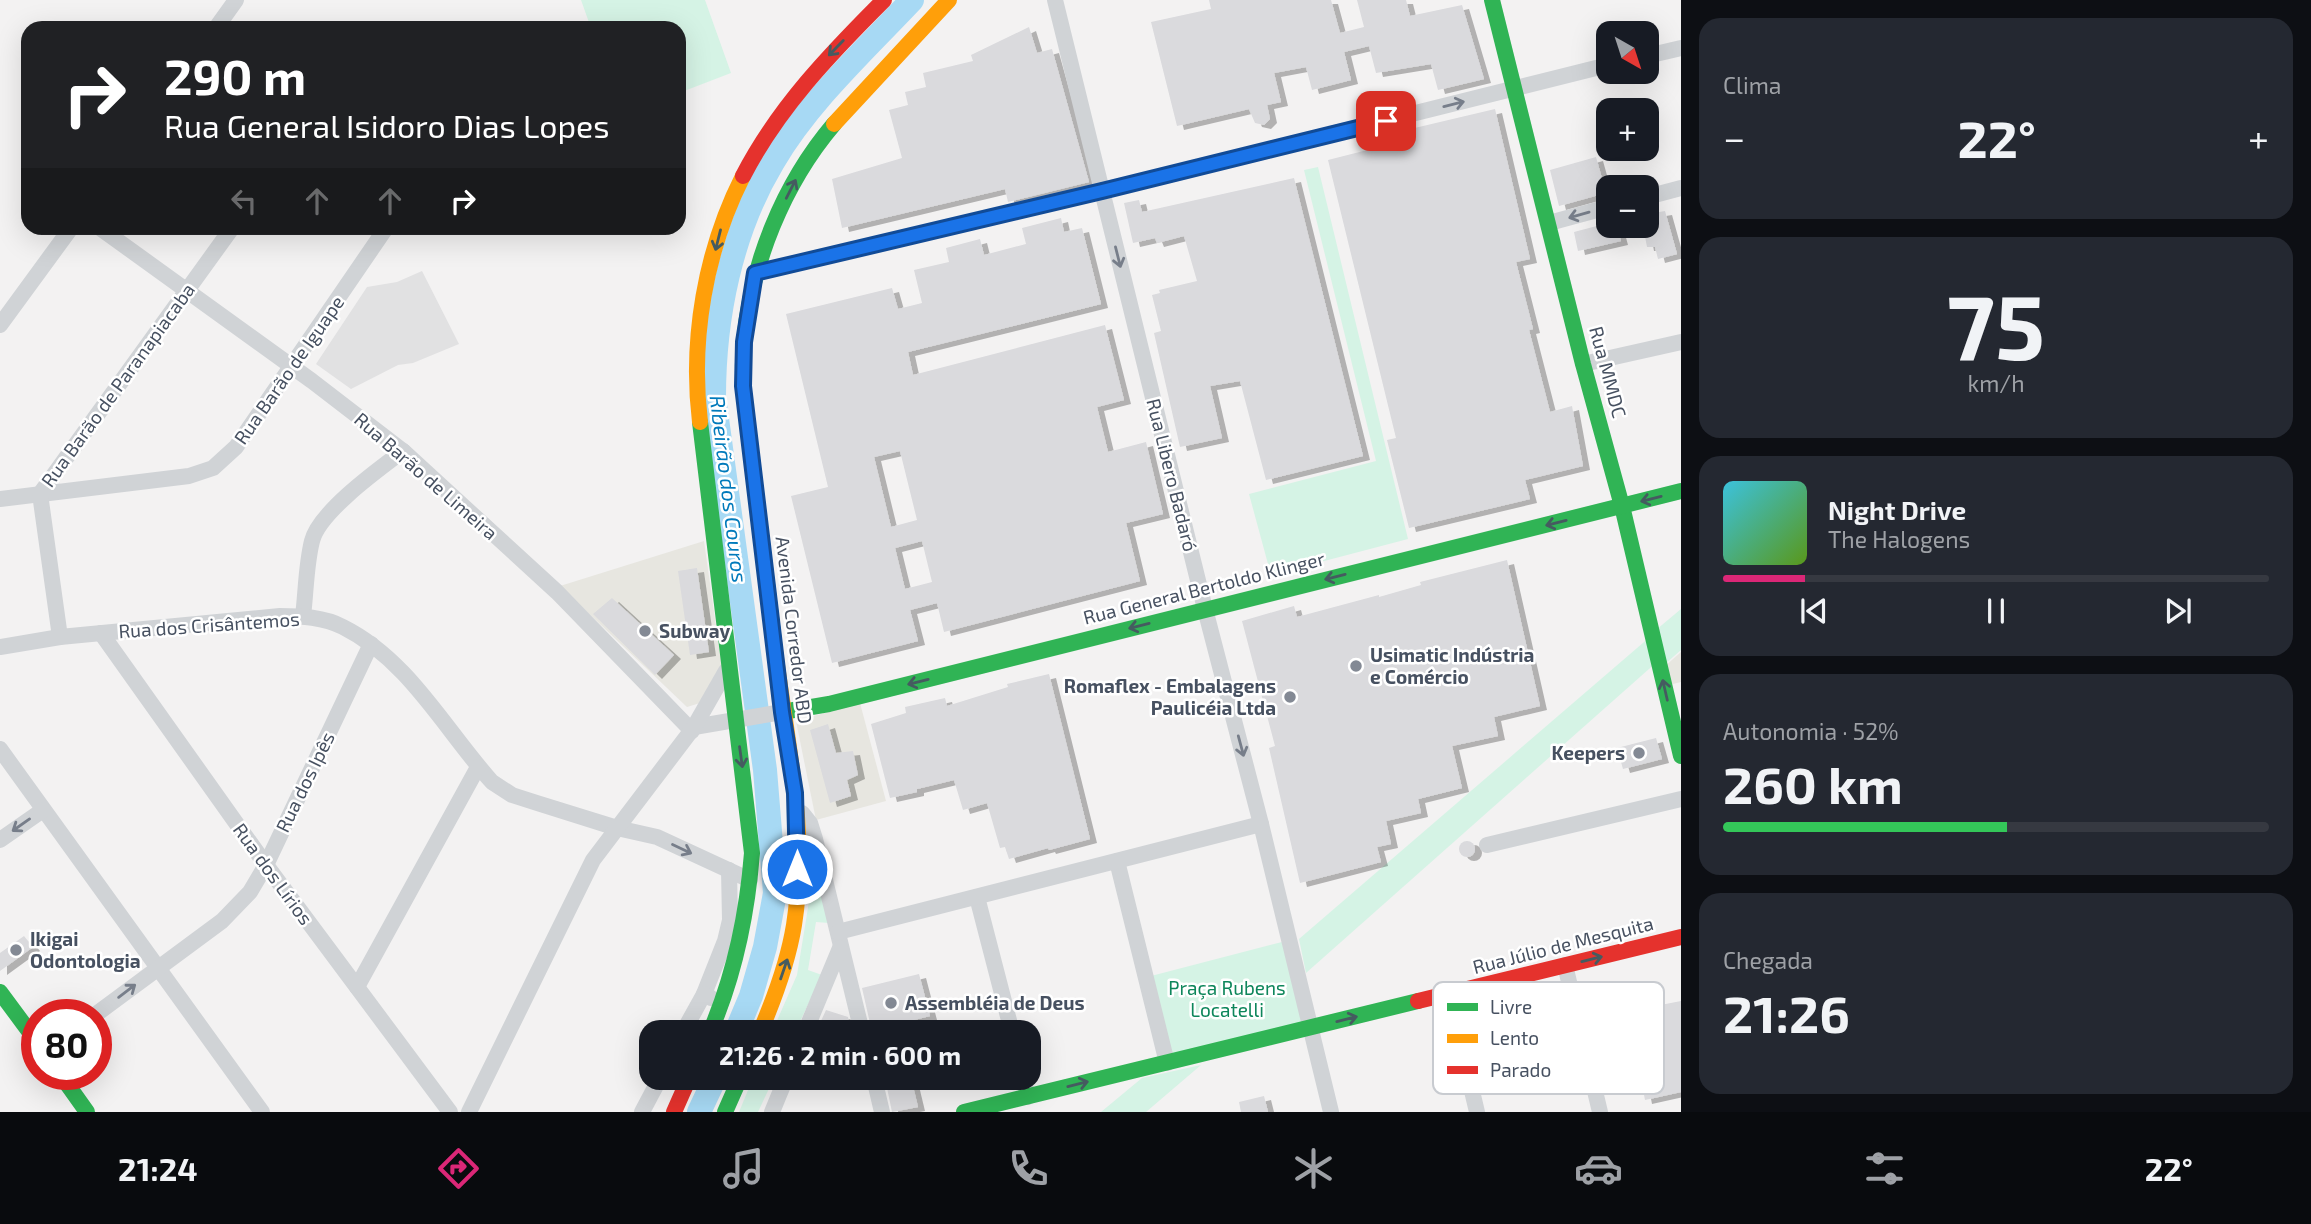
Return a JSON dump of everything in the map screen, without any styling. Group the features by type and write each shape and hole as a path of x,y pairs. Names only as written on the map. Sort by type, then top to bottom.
{"main road":[{"path":"715,1020 737,962 746,925 752,853 741,719 730,662 699,414 697,356 704,298 721,227 741,178 768,132 829,55 884,0"},
{"name":"Avenida Corredor ABD","path":"764,1020 788,956 796,908 798,849 796,803 778,713 743,386 744,342 755,273 776,219 802,167 826,133 949,0"},
{"name":"Rua MMDC","path":"1492,0 1583,364 1622,506 1681,756"},
{"name":"Rua General Bertoldo Klinger","path":"778,713 829,704 1681,491"},
{"name":"Rua Júlio de Mesquita","path":"1497,982 1681,937"},
{"path":"0,992 7,1014 21,1027"},
{"name":"Rua Júlio de Mesquita","path":"964,1112 1433,998"},
{"path":"72,1090 88,1112"},
{"path":"674,1112 684,1090"},
{"path":"725,1112 735,1090"}],"street":[{"path":"221,21 236,0"},
{"name":"Rua Libero Badaró","path":"1055,0 1331,1112"},
{"path":"1659,53 1681,48"},
{"path":"755,273 1102,191 1596,68"},
{"path":"1659,194 1681,188"},
{"path":"1549,223 1596,210"},
{"path":"0,325 66,235"},
{"name":"Rua Barão de Limeira","path":"110,235 404,452 557,592 693,729"},
{"name":"Rua Barão de Paranapiacaba","path":"60,637 40,494 227,235"},
{"name":"Rua Barão de Iguape","path":"0,499 189,476 213,468 236,447 381,235"},
{"path":"1583,364 1681,342"},
{"path":"303,616 312,540 318,526 329,513 404,452"},
{"name":"Rua dos Crisântemos","path":"0,647 60,637 267,617 303,616 342,626 371,645 401,670 478,767 492,782 512,795 617,828 657,837 750,880"},
{"name":"Rua dos Lírios","path":"101,633 266,865 450,1112"},
{"name":"Rua dos Ipês","path":"112,1002 222,921 250,892 266,865 371,645"},
{"path":"470,1112 593,860 693,729 730,662"},
{"name":"Rua General Bertoldo Klinger","path":"693,729 778,713"},
{"path":"0,749 262,1112"},
{"path":"357,987 478,767"},
{"path":"1487,845 1681,799"},
{"path":"796,803 810,823 816,839 859,1020"},
{"path":"0,840 43,810"},
{"path":"839,940 977,897 1261,824"},
{"path":"1118,861 1167,1063"},
{"path":"690,1020 704,994 726,941 730,920 729,870"},
{"path":"977,897 1009,1020"},
{"path":"809,1020 839,940"},
{"path":"1565,965 1569,982"},
{"path":"704,994 722,1005"},
{"path":"642,1112 654,1090"},
{"path":"772,1112 781,1090"},
{"path":"877,1090 882,1112"},
{"path":"1026,1090 1028,1097"},
{"path":"1474,1094 1478,1112"},
{"path":"1596,1094 1600,1112"}],"shaded area":[{"path":"422,271 459,344 413,363 398,365 351,389 316,364 367,287 397,282"},
{"path":"704,541 722,669 700,703 687,707 560,586"},
{"path":"1681,652 1681,682 1669,685 1664,667"},
{"path":"860,703 886,801 816,820 796,721"}],"green space":[{"path":"581,0 705,0 731,73 686,90 686,21 588,21"},
{"path":"1318,167 1408,539 1271,575 1249,494 1376,461 1304,170"},
{"path":"1681,609 1681,650 1665,664 1656,630"},
{"path":"1651,636 1658,661 1306,973 1299,939"},
{"path":"814,871 829,923 816,922 808,970 822,975 801,1020 777,1020 797,975"},
{"name":"Praça Rubens Locatelli","path":"1282,942 1303,1023 1172,1057 1151,976"},
{"path":"1201,1065 1146,1112 1101,1112 1142,1078"},
{"path":"748,1090 768,1090 758,1112 739,1112"}],"building":[{"path":"1209,0 1331,0 1340,33 1364,27 1357,0 1406,0 1410,16 1462,5 1484,79 1438,90 1431,64 1376,73 1369,46 1344,52 1351,80 1312,90 1306,67 1274,73 1281,102 1267,105 1270,119 1264,125 1255,123 1249,109 1177,126 1151,22 1211,9"},
{"path":"1029,27 1037,53 1052,49 1089,182 1008,202 1005,189 842,228 832,179 902,158 889,110 908,105 905,92 926,87 923,73 973,61 971,55"},
{"path":"1495,109 1530,259 1516,262 1533,329 1529,330 1550,412 1572,406 1583,466 1525,480 1530,499 1409,528 1387,440 1396,438 1328,160 1387,145 1385,135"},
{"path":"1596,157 1601,175 1596,175 1596,196 1559,206 1550,170"},
{"path":"1294,178 1363,456 1266,480 1240,381 1210,386 1222,438 1180,447 1154,333 1161,331 1152,295 1160,293 1159,290 1197,281 1184,236 1157,243 1155,238 1133,243 1124,203 1139,200 1142,212"},
{"path":"1665,211 1677,254 1658,259 1655,247 1647,247 1645,238 1659,238 1659,212"},
{"path":"1061,218 1064,232 1082,228 1101,304 908,352 913,375 1105,325 1124,400 1097,407 1108,452 1146,442 1163,514 1126,523 1140,581 944,632 937,603 910,610 918,641 832,663 791,496 828,487 786,314 892,288 898,309 922,303 914,270 949,262 946,248 980,239 984,255 1026,244 1022,228","holes":["900,451 917,520 891,527 874,457","922,541 932,582 905,589 895,548"]},
{"path":"1596,226 1596,238 1620,238 1621,241 1578,251 1574,232"},
{"path":"1507,560 1540,706 1494,717 1498,736 1452,746 1462,788 1418,799 1421,813 1386,821 1391,844 1377,847 1381,862 1300,883 1269,748 1275,746 1242,621 1294,606 1297,617 1379,597 1421,585 1420,582"},
{"path":"697,568 709,652 690,655 678,571"},
{"path":"612,598 674,655 655,675 593,614"},
{"path":"1049,674 1090,839 1009,859 1005,847 1000,848 987,803 963,810 954,780 890,798 871,724 906,713 905,707 945,698 947,706 1008,687 1007,684"},
{"path":"828,724 836,753 853,751 858,775 847,780 851,796 830,803 810,730"},
{"name":"Keepers","path":"1656,738 1662,759 1623,769 1617,748"},
{"path":"1467,841 1473,843 1473,855 1467,857 1461,855 1459,849 1461,843"},
{"name":"Ikigai Odontologia","path":"24,936 33,947 0,971 0,953"},
{"name":"Assembléia de Deus","path":"919,974 930,1016 914,1020 869,1020 862,988"},
{"path":"1681,1001 1681,1092 1645,1100 1644,1094 1664,1094 1664,1004"},
{"path":"826,1010 848,1017 849,1020 821,1020"},
{"path":"887,1090 914,1090 918,1107 892,1112"},
{"path":"1264,1096 1268,1112 1241,1112 1239,1102"}],"waterway":[{"name":"Ribeirão dos Couros","path":"741,1020 765,947 775,893 765,770 714,397 717,336 722,306 736,246 746,217 773,162 820,97 912,0"},
{"name":"Ribeirão dos Couros","path":"699,1112 709,1090"}],"traffic: fast":[{"path":"1492,0 1583,364 1622,506 1681,756"},
{"path":"774,642 745,405 744,342 754,283 772,226 799,172 834,124"},
{"path":"700,422 752,853 738,944 715,1020"},
{"path":"782,712 829,704 1681,491"},
{"path":"0,992 21,1020"},
{"path":"964,1112 1418,1001"},
{"path":"71,1090 87,1112"},
{"path":"725,1112 735,1090"}],"traffic: slow":[{"path":"834,124 949,0"},
{"path":"700,422 697,360 704,296 719,235 743,176"},
{"path":"765,1020 776,993 794,925 799,854 794,783 774,642"}],"traffic: jam":[{"path":"743,176 772,127 806,83 884,0"},
{"path":"1496,982 1681,937"},
{"path":"1418,1001 1433,997"},
{"path":"674,1112 684,1090"}],"place":[{"name":"Subway","path":"645,631"},
{"name":"Usimatic Indústria e Comércio","path":"1356,666"},
{"name":"Romaflex - Embalagens Paulicéia Ltda","path":"1290,697"},
{"name":"Keepers","path":"1639,753"},
{"name":"Ikigai Odontologia","path":"16,950"},
{"name":"Assembléia de Deus","path":"891,1003"}],"route":[{"path":"797,869 795,793 782,712 743,386 744,342 755,273 1386,121"}]}
